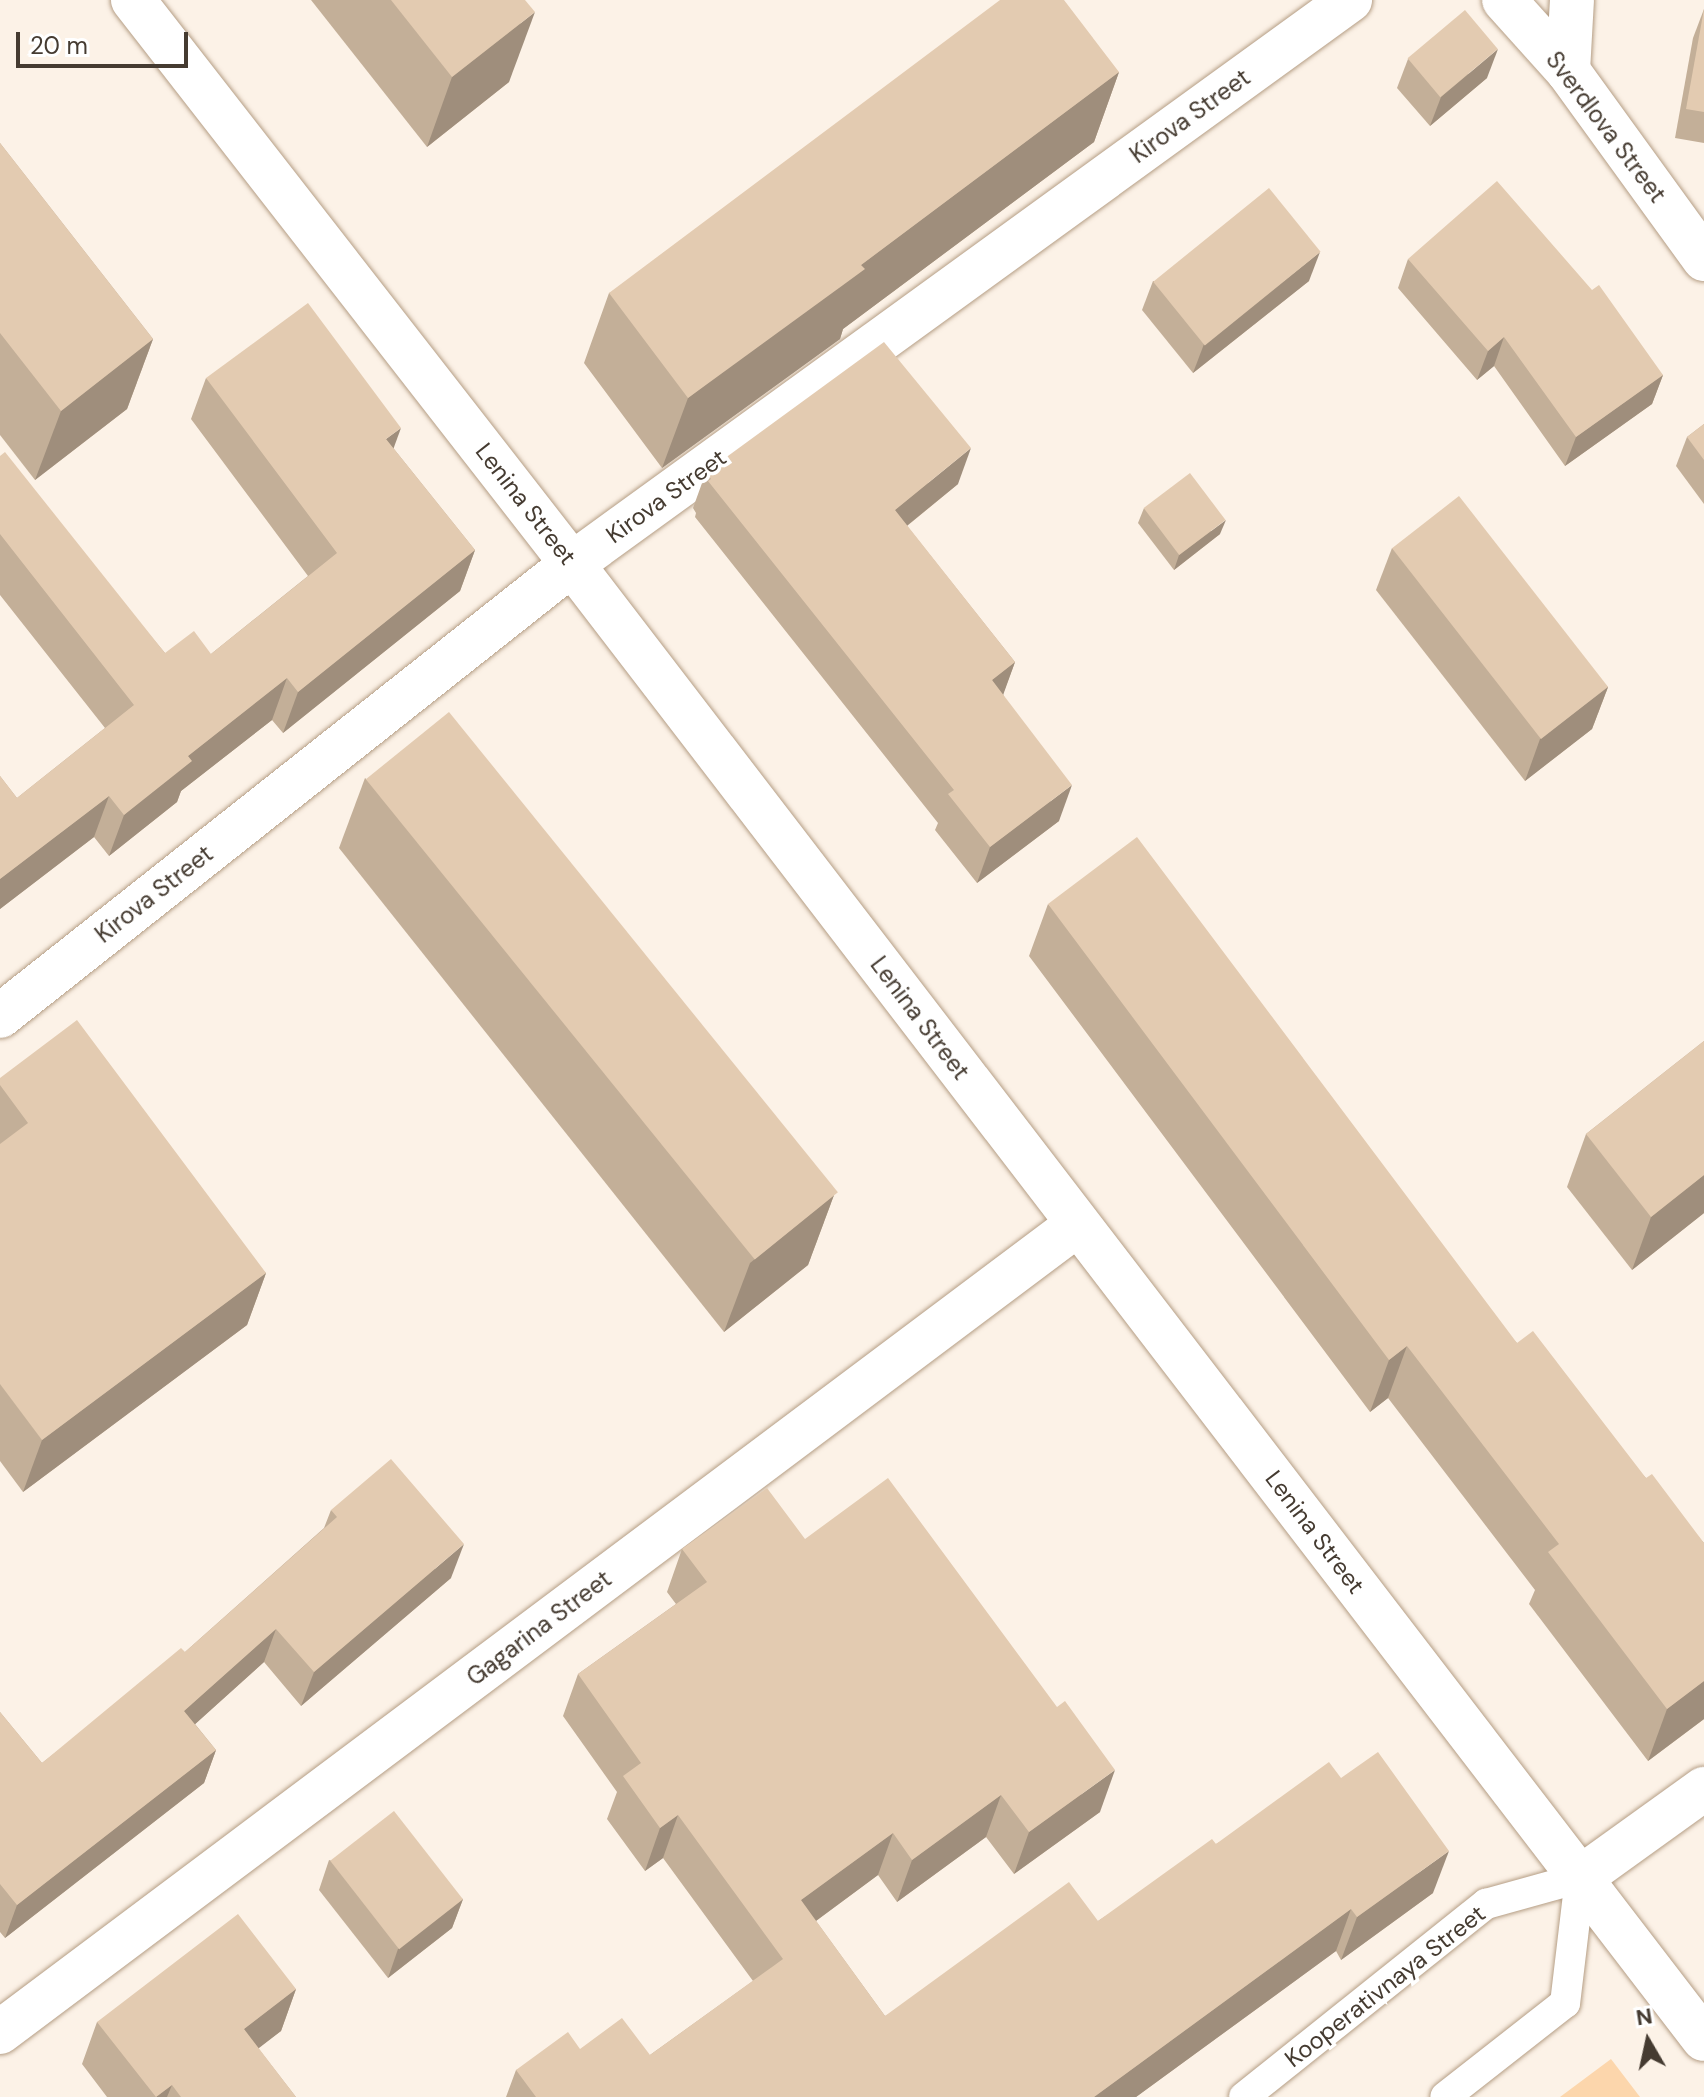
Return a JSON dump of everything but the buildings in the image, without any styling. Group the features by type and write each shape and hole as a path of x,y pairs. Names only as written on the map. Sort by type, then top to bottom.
{"street":[{"name":"Lenina Street","path":"133,0 572,564 1704,2039"},
{"name":"Kirova Street","path":"0,1016 572,564 1350,0"},
{"name":"Sverdlova Street","path":"1504,0 1568,71 1704,259"},
{"path":"1568,71 1572,0"},
{"name":"Gagarina Street","path":"0,2032 1078,1224"},
{"name":"Kooperativnaya Street","path":"1580,1878 1704,1789"}],"lane":[{"name":"Kooperativnaya Street","path":"1244,2097 1486,1904 1580,1878"},
{"path":"1445,2097 1565,2003 1580,1878"}],"shaded area":[{"path":"1611,2059 1640,2097 1560,2097"}]}
